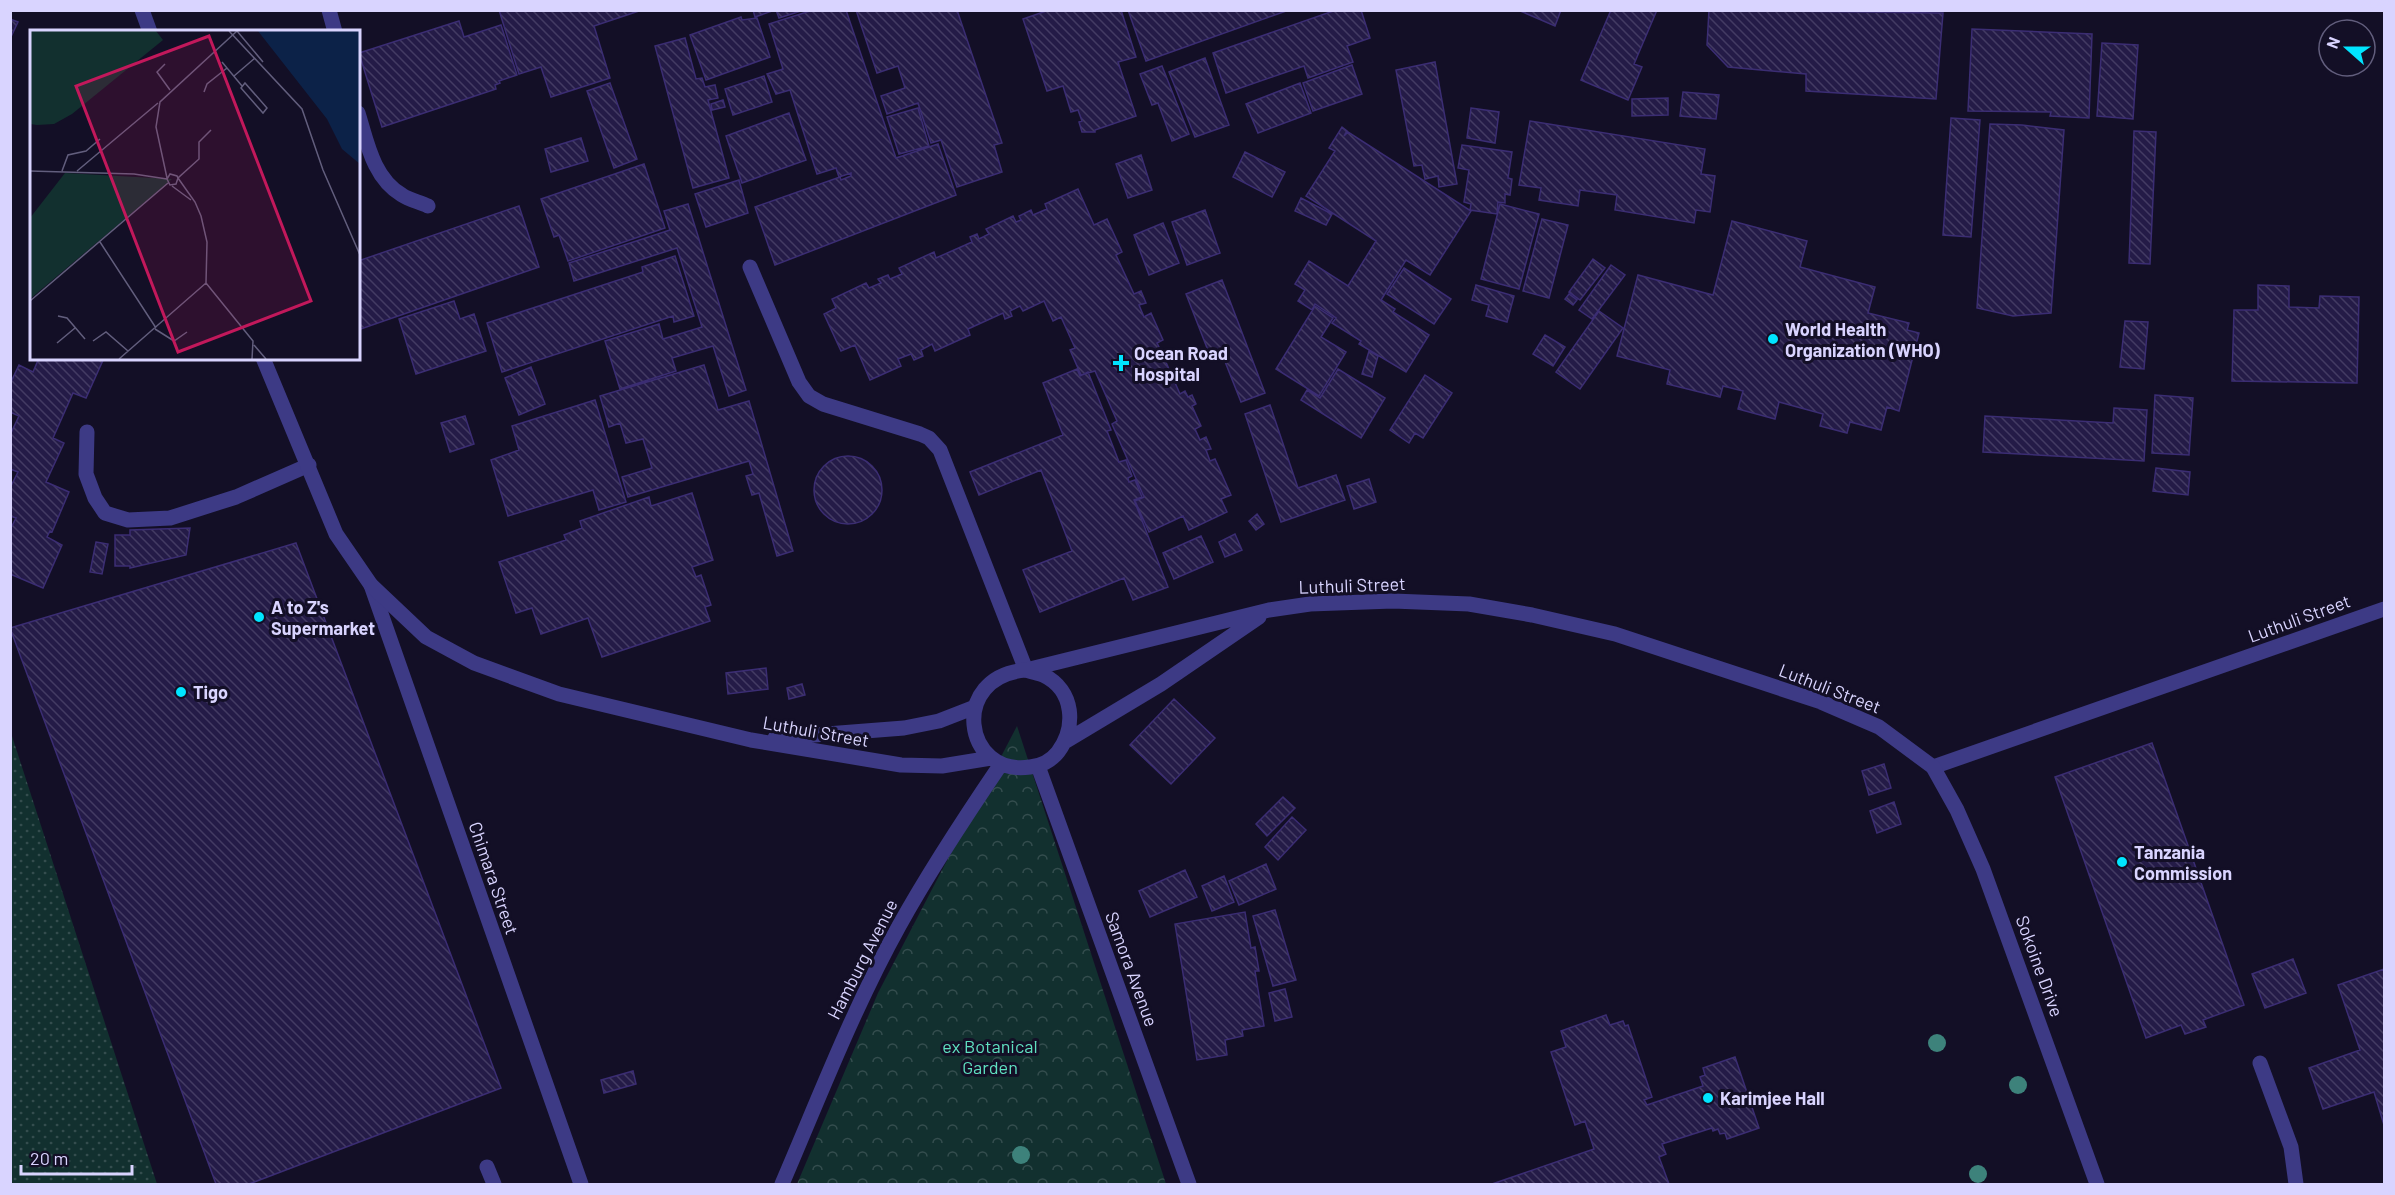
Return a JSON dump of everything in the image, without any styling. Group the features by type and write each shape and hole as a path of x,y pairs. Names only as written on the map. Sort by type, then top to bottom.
{"street":[{"path":"142,10 149,30"},
{"path":"329,10 334,30"},
{"path":"360,120 372,161 386,182 401,195 428,206"},
{"path":"750,267 799,382 809,396 823,404 920,434 928,438 940,450 1026,670"},
{"name":"Chimara Street","path":"264,360 336,534 371,585 426,637 474,663 559,694 751,740"},
{"path":"87,432 86,474 95,498 105,513 128,520 170,518 236,496 309,465"},
{"name":"Chimara Street","path":"371,585 580,1185"},
{"name":"Luthuli Street","path":"1026,670 1269,610 1310,604 1381,601 1469,604 1532,615 1616,634 1821,702 1878,727 1933,767 2385,609"},
{"name":"Luthuli Street","path":"1066,741 1161,684 1269,610"},
{"path":"1026,670 1044,675 1059,686 1069,703 1071,723 1066,741 1054,756 1038,766 1020,769 996,761 982,747 975,735 973,721 975,707 982,692 993,680 1009,672 1026,670"},
{"name":"Luthuli Street","path":"751,740 904,728 939,721 975,707"},
{"name":"Luthuli Street","path":"751,740 901,765 942,766 996,761"},
{"name":"Hamburg Avenue","path":"782,1185 859,1004 898,927 996,761"},
{"name":"Samora Avenue","path":"1038,766 1189,1185"},
{"name":"Sokoine Drive","path":"1933,767 1958,810 1983,869 2097,1185"},
{"path":"2260,1063 2291,1147 2296,1185"},
{"path":"487,1167 494,1185"}],"green space":[{"name":"ex Botanical Garden","path":"1017,726 1166,1184 797,1184 878,993"},
{"path":"11,733 157,1184 11,1184"}],"building":[{"path":"499,10 642,10 594,26 610,78 551,97 541,67 519,74"},
{"path":"753,10 775,10 755,17"},
{"path":"776,10 804,10 779,18"},
{"path":"813,10 846,10 896,158 938,144 956,195 775,265 755,207 840,177 841,180 851,176 851,173 839,177 836,168 817,174 790,90 776,94 767,74 783,69 769,24"},
{"path":"856,10 957,10 1002,143 994,145 1002,172 957,187 941,140 931,143 918,103 887,114 881,96 905,88 898,66 877,73"},
{"path":"1049,10 1121,10 1136,57 1118,62 1136,116 1095,130 1095,132 1082,132 1079,122 1082,121 1078,110 1071,112 1063,86 1047,91 1023,19"},
{"path":"1128,10 1289,10 1146,61"},
{"path":"1336,10 1361,10 1370,38 1347,46 1353,62 1308,78 1304,66 1226,93 1213,53"},
{"path":"1518,10 1561,10 1555,26"},
{"path":"1611,10 1657,10 1634,64 1642,67 1628,100 1581,80"},
{"path":"1709,10 1943,13 1936,99 1806,91 1806,74 1728,67 1707,45"},
{"path":"741,17 742,20 757,18 770,57 706,80 690,35"},
{"path":"10,19 18,22 10,39"},
{"path":"459,21 464,37 501,25 517,75 499,81 500,83 495,85 496,89 382,127 360,53"},
{"path":"1972,29 2092,34 2089,118 2050,116 2051,112 1968,111"},
{"path":"685,38 696,79 702,78 705,87 715,85 718,98 708,100 729,178 693,188 655,46"},
{"path":"2102,43 2138,45 2133,119 2097,116"},
{"path":"1205,58 1229,125 1195,137 1169,72"},
{"path":"1435,62 1457,184 1439,187 1438,176 1425,179 1422,165 1414,166 1396,70"},
{"path":"1352,65 1362,94 1313,111 1303,83"},
{"path":"1162,66 1189,134 1172,141 1158,103 1152,105 1140,74"},
{"path":"764,76 772,102 733,115 725,89"},
{"path":"610,83 637,159 614,168 587,91"},
{"path":"1300,83 1311,113 1258,133 1246,104"},
{"path":"1683,92 1719,95 1716,119 1680,116"},
{"path":"1668,98 1668,115 1632,116 1632,99"},
{"path":"723,100 725,107 712,110 711,104"},
{"path":"918,108 929,146 899,154 887,117"},
{"path":"1471,108 1499,112 1495,143 1467,138"},
{"path":"789,113 806,160 742,183 726,136"},
{"path":"1951,118 1980,120 1971,237 1943,235"},
{"path":"1530,121 1705,149 1701,174 1715,176 1710,212 1696,210 1694,223 1615,210 1617,195 1580,190 1578,206 1539,200 1541,188 1519,185"},
{"path":"1990,124 2064,130 2051,313 2013,316 1977,308"},
{"path":"1342,127 1347,131 1344,136 1348,132 1471,211 1430,275 1406,260 1381,300 1395,309 1393,312 1429,335 1406,372 1359,344 1361,341 1332,323 1336,318 1315,304 1312,310 1298,301 1305,290 1295,284 1309,261 1348,286 1376,241 1306,196 1335,151 1329,148"},
{"path":"2134,131 2156,132 2150,264 2129,263"},
{"path":"581,138 588,161 551,172 545,149"},
{"path":"1462,145 1512,152 1508,178 1512,179 1510,195 1505,194 1505,203 1498,202 1497,214 1470,210 1471,204 1464,202 1469,170 1458,168"},
{"path":"1245,152 1285,172 1272,197 1233,177"},
{"path":"1141,155 1152,190 1128,198 1116,164"},
{"path":"644,164 665,228 568,261 559,235 554,237 541,199"},
{"path":"739,180 748,213 706,227 695,194"},
{"name":"Ocean Road Hospital","path":"1078,189 1094,225 1107,219 1122,252 1116,255 1134,294 1141,291 1146,303 1139,305 1144,317 1151,313 1163,340 1157,343 1162,353 1167,350 1170,357 1165,360 1180,394 1185,391 1188,397 1192,395 1196,404 1192,406 1201,426 1195,429 1200,440 1206,437 1211,449 1206,450 1210,461 1215,459 1231,495 1221,499 1227,512 1189,530 1183,516 1149,532 1135,501 1144,497 1112,424 1117,421 1095,371 1081,375 1070,350 1075,348 1061,317 1053,321 1044,301 1023,311 1020,306 1010,311 1012,316 1005,319 1003,313 968,329 970,335 935,351 932,344 921,350 923,356 914,360 911,354 898,359 901,366 870,380 855,345 841,351 824,314 836,308 832,299 866,283 869,288 881,283 878,279 888,275 890,279 902,274 899,268 934,252 936,258 972,242 970,237 977,234 979,239 989,234 986,229 1013,216 1016,222 1021,220 1019,216 1031,210 1033,215 1047,209 1045,204"},
{"path":"1301,198 1332,214 1326,225 1295,211"},
{"path":"688,204 746,390 729,396 713,346 672,358 676,371 620,389 605,341 659,324 663,339 702,327 677,248 574,281 569,263 670,230 664,211"},
{"path":"1500,204 1539,214 1519,289 1481,279"},
{"path":"519,206 539,267 360,329 360,260"},
{"path":"1205,210 1220,253 1187,265 1172,222"},
{"path":"1542,219 1568,225 1549,298 1523,291"},
{"path":"1732,221 1807,241 1800,267 1875,287 1868,313 1909,323 1907,330 1919,333 1899,411 1887,407 1881,430 1850,422 1847,433 1820,426 1823,414 1779,402 1775,419 1738,409 1743,391 1723,386 1720,397 1667,384 1670,370 1617,356 1638,275 1713,295"},
{"path":"1163,223 1179,263 1149,275 1134,235"},
{"path":"675,256 694,316 674,322 673,316 502,372 487,323 643,272 642,267"},
{"path":"1593,259 1605,268 1580,300 1569,292"},
{"path":"1611,265 1625,275 1592,319 1579,310"},
{"path":"1404,268 1451,299 1434,324 1387,294"},
{"path":"1222,280 1265,393 1241,402 1220,349 1209,353 1186,294"},
{"path":"1476,285 1514,296 1507,322 1486,316 1489,305 1472,300"},
{"path":"2258,285 2289,286 2289,307 2319,308 2320,296 2359,297 2357,383 2232,381 2234,310 2258,310"},
{"path":"1569,294 1577,300 1573,305 1565,299"},
{"path":"454,301 460,319 474,314 486,351 416,374 399,319"},
{"path":"1315,306 1333,318 1321,337 1346,352 1319,396 1276,369"},
{"path":"1599,311 1623,328 1580,389 1556,372"},
{"path":"2125,321 2148,322 2144,369 2120,367"},
{"path":"1545,335 1565,347 1553,366 1533,354"},
{"path":"1369,351 1378,356 1372,377 1362,374"},
{"path":"38,360 103,360 86,398 73,393 53,438 64,443 46,482 69,492 52,532 50,531 47,537 62,545 43,588 10,574 10,530 16,518 10,516 10,488 18,472 10,469 10,435 19,416 10,412 10,384 19,365 33,372"},
{"path":"704,365 718,410 749,401 793,551 777,556 759,493 752,495 746,476 753,474 749,461 628,497 622,477 652,468 643,439 626,443 620,423 609,427 600,396"},
{"path":"531,367 545,404 519,415 505,378"},
{"path":"1077,369 1080,376 1088,372 1111,430 1107,431 1119,462 1126,460 1132,476 1128,478 1129,482 1135,480 1142,497 1134,500 1168,587 1133,600 1124,578 1040,612 1023,570 1072,551 1041,470 979,495 970,472 1063,435 1043,383"},
{"path":"1338,369 1385,398 1361,438 1301,400 1307,390 1320,398"},
{"path":"1425,375 1452,393 1423,438 1415,433 1409,443 1390,430"},
{"path":"2155,395 2193,398 2189,455 2152,453"},
{"path":"595,400 626,502 599,510 593,490 508,516 491,460 519,450 512,426"},
{"path":"1270,405 1298,488 1336,475 1345,500 1281,522 1245,414"},
{"path":"2114,408 2147,410 2144,461 1983,452 1985,416 2113,423"},
{"path":"465,416 474,444 450,452 441,423"},
{"path":"841,456 855,456 867,461 877,471 882,490 877,509 867,519 855,524 841,524 829,519 819,509 814,497 814,483 819,471 829,461"},
{"path":"2156,468 2190,472 2188,495 2153,491"},
{"path":"1369,479 1376,502 1354,509 1347,486"},
{"path":"692,493 713,560 692,567 696,577 701,575 711,605 705,607 710,621 602,657 588,618 541,634 532,608 516,613 499,562 566,540 564,535 582,528 580,521 649,497 651,506"},
{"path":"1257,514 1264,524 1256,530 1249,521"},
{"path":"190,528 186,555 130,568 130,566 115,566 115,535 130,535 130,530"},
{"path":"1235,534 1242,550 1225,557 1219,542"},
{"path":"1201,536 1213,562 1174,579 1163,553"},
{"path":"96,542 108,544 102,574 90,572"},
{"path":"296,543 501,1088 249,1184 216,1184 10,628"},
{"path":"766,668 768,689 728,694 726,673"},
{"path":"802,684 805,695 789,699 787,688"},
{"path":"1174,699 1215,738 1171,784 1130,745"},
{"path":"2152,743 2244,1005 2203,1020 2206,1027 2185,1034 2181,1025 2146,1038 2055,777"},
{"path":"1884,764 1891,788 1869,795 1862,771"},
{"path":"1283,797 1295,808 1267,836 1256,824"},
{"path":"1894,802 1901,824 1877,833 1870,811"},
{"path":"1292,817 1306,830 1278,860 1265,847"},
{"path":"1266,864 1276,889 1239,905 1229,881"},
{"path":"1185,870 1197,897 1150,917 1139,891"},
{"path":"1224,876 1234,902 1212,911 1202,886"},
{"path":"1275,910 1296,980 1273,986 1253,916"},
{"path":"1245,912 1251,948 1255,947 1259,971 1255,971 1264,1026 1242,1030 1243,1036 1225,1040 1227,1055 1197,1060 1175,924"},
{"path":"2293,959 2306,993 2265,1008 2252,974"},
{"path":"2384,969 2384,1125 2374,1092 2323,1109 2309,1068 2360,1050 2338,985"},
{"path":"1285,989 1292,1017 1275,1021 1269,993"},
{"name":"Karimjee Hall","path":"1606,1015 1610,1025 1623,1021 1625,1026 1628,1025 1652,1097 1644,1100 1647,1105 1703,1086 1700,1077 1705,1075 1703,1068 1735,1057 1759,1128 1727,1139 1725,1133 1720,1134 1718,1129 1713,1131 1712,1128 1662,1144 1666,1154 1659,1157 1669,1184 1492,1184 1594,1149 1585,1121 1575,1125 1551,1052 1566,1047 1561,1031"},
{"path":"633,1071 636,1084 604,1093 601,1080"}],"place":[{"name":"World Health Organization (WHO)","path":"1773,339"},
{"name":"Ocean Road Hospital","path":"1121,363"},
{"name":"A to Z's Supermarket","path":"259,617"},
{"name":"Tigo","path":"181,692"},
{"name":"Tanzania Commission","path":"2122,862"},
{"name":"Karimjee Hall","path":"1708,1098"}]}
